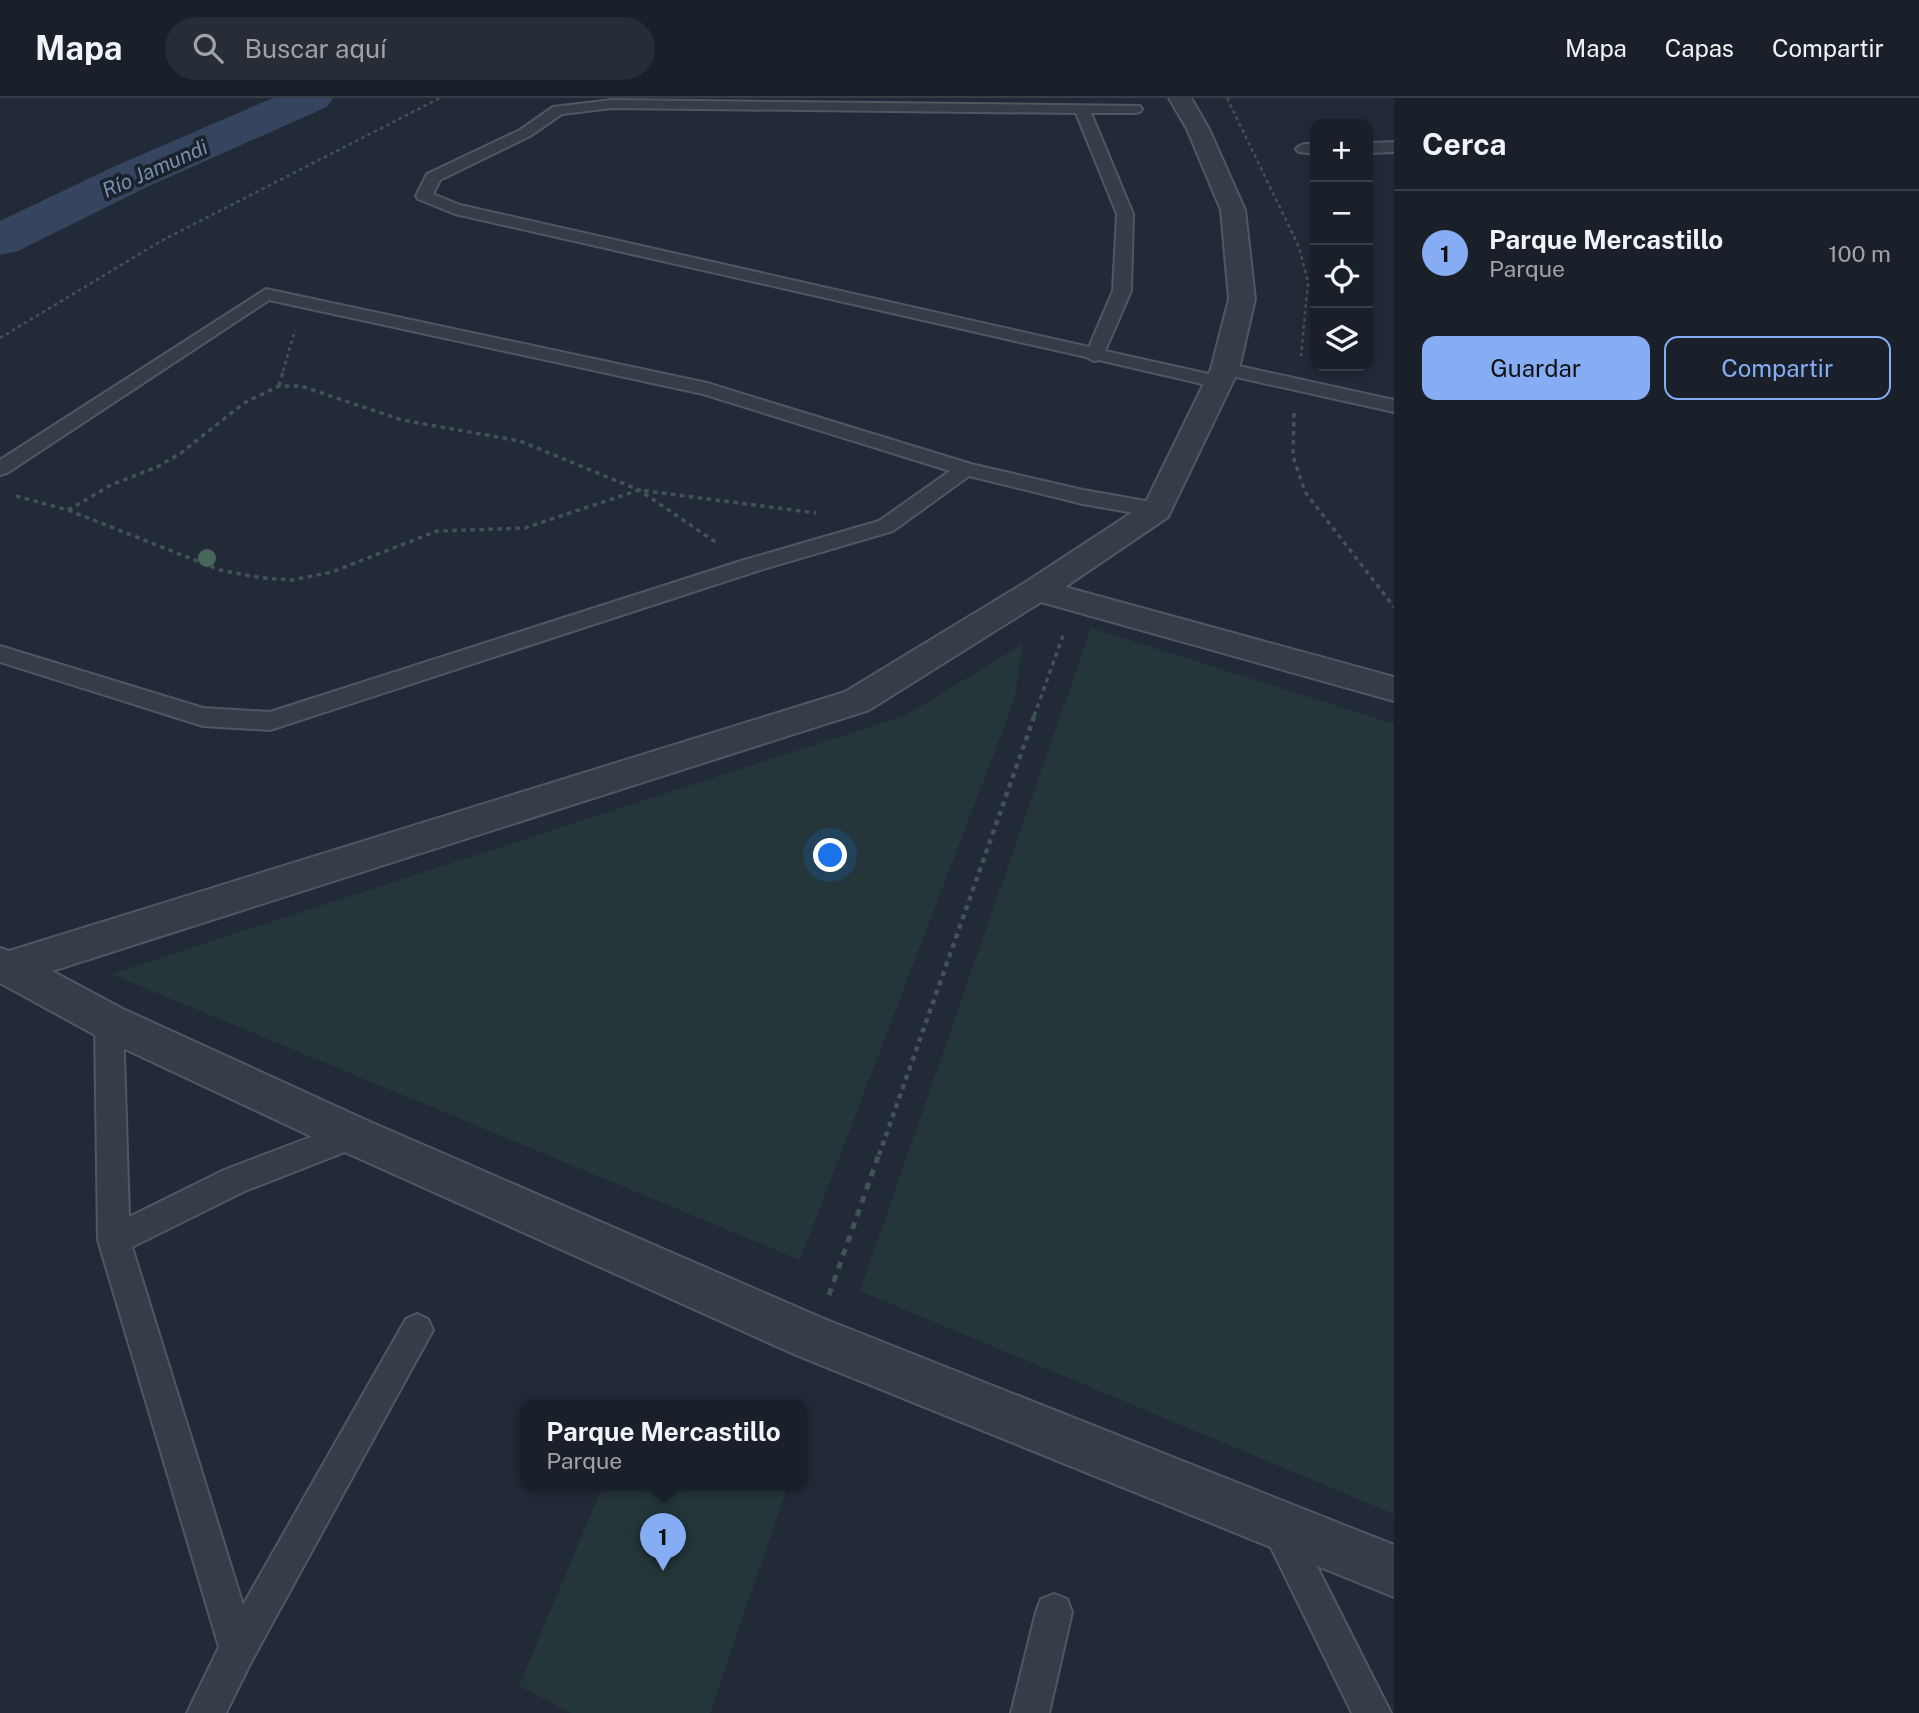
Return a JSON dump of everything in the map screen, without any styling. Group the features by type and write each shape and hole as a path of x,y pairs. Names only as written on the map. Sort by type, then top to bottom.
{"street":[{"path":"5,967 857,701 1037,590 1157,510 1222,375 1242,299 1233,210 1198,129 1180,98"},
{"path":"1037,590 1394,689"},
{"path":"5,967 109,1022 353,1135 813,1338 1394,1571"}],"lane":[{"path":"1135,109 612,104 558,110 525,133 433,177 424,196 456,209 1094,356 1222,375 1394,406"},
{"path":"1083,109 1125,214 1122,291 1094,356"},
{"path":"1373,148 1394,147"},
{"path":"0,469 266,294 707,389 966,469 1083,497 1157,510"},
{"path":"0,654 203,717 270,721 749,566 886,526 966,469"},
{"path":"109,1022 114,1240 238,1649"},
{"path":"114,1240 235,1180 353,1135"},
{"path":"206,1713 238,1649 417,1330"},
{"path":"1278,1525 1372,1713"},
{"path":"1030,1713 1054,1612"}],"path":[{"path":"0,338 62,297 279,177 440,98"},
{"path":"266,294 295,329 279,386"},
{"path":"68,510 111,485 157,467 181,453 227,414 279,386 302,386 402,420 520,440 639,490 749,566"},
{"path":"11,495 68,510 220,570 262,578 292,580 332,572 437,531 525,528 639,490 783,507 886,526"},
{"path":"813,1338 1076,601"}],"shaded area":[{"path":"1091,628 1394,724 1394,1514 860,1291"},
{"path":"1023,644 1014,701 800,1260 111,974 906,715"},
{"path":"601,1490 786,1490 710,1713 571,1713 519,1686"}],"waterway":[{"name":"Río Jamundi","path":"0,240 130,177 311,98"}],"place":[{"name":"Parque Mercastillo","path":"663,1571"}]}
